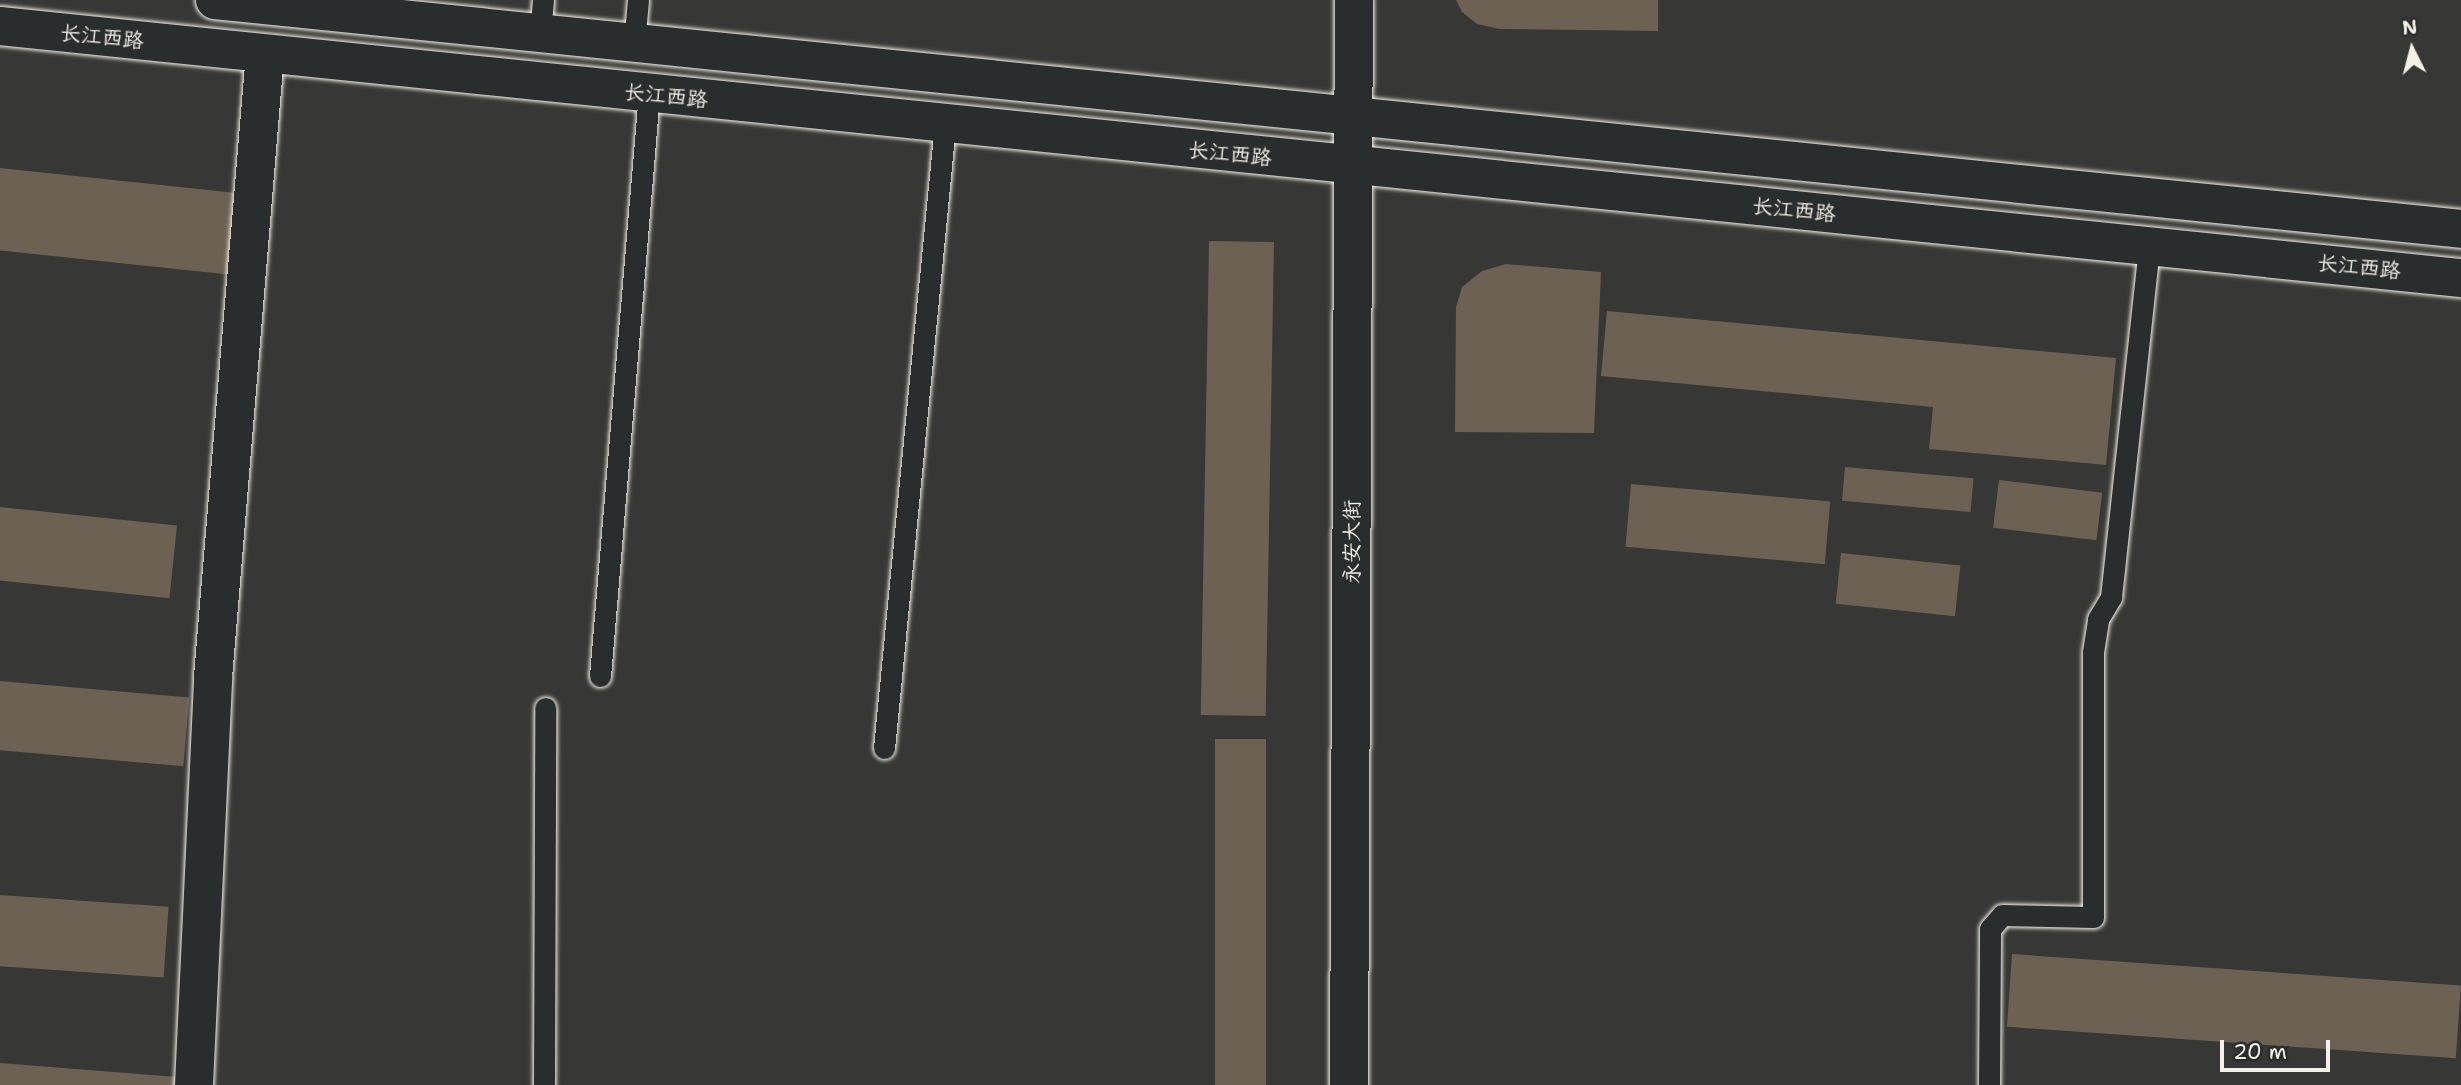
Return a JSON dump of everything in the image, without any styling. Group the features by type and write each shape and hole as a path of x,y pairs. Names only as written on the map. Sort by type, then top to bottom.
{"main road":[{"path":"215,0 541,17 634,44 2461,229"},
{"name":"永安大街","path":"1349,1085 1354,0"},
{"name":"长江西路","path":"0,26 945,125 2461,278"},
{"path":"194,1085 213,677 265,54"}],"lane":[{"path":"634,44 638,0"},
{"path":"600,676 649,94"},
{"path":"884,748 945,125"},
{"path":"1989,1085 1990,929 2002,915 2093,916 2093,652 2098,620 2111,597 2149,246"},
{"path":"544,1085 545,708"}],"building":[{"path":"1456,0 1658,0 1658,31 1500,29 1477,24 1462,12"},
{"path":"0,168 237,193 228,274 0,250"},
{"path":"1209,241 1274,242 1266,716 1201,715"},
{"path":"1506,264 1601,272 1594,433 1455,432 1456,307 1462,287 1482,271"},
{"path":"1607,311 2116,358 2106,465 1929,449 1933,407 1601,376"},
{"path":"1845,467 1974,478 1971,512 1842,501"},
{"path":"1999,480 2102,493 2096,540 1993,528"},
{"path":"1631,484 1830,501 1825,564 1626,547"},
{"path":"0,507 177,526 169,598 0,580"},
{"path":"1841,553 1960,566 1955,616 1836,604"},
{"path":"0,681 189,698 183,766 0,750"},
{"path":"1215,739 1266,739 1266,1085 1215,1085"},
{"path":"0,895 169,907 164,978 0,966"},
{"path":"2012,954 2461,985 2456,1058 2007,1027"},
{"path":"0,1063 177,1077 176,1085 0,1085"}]}
